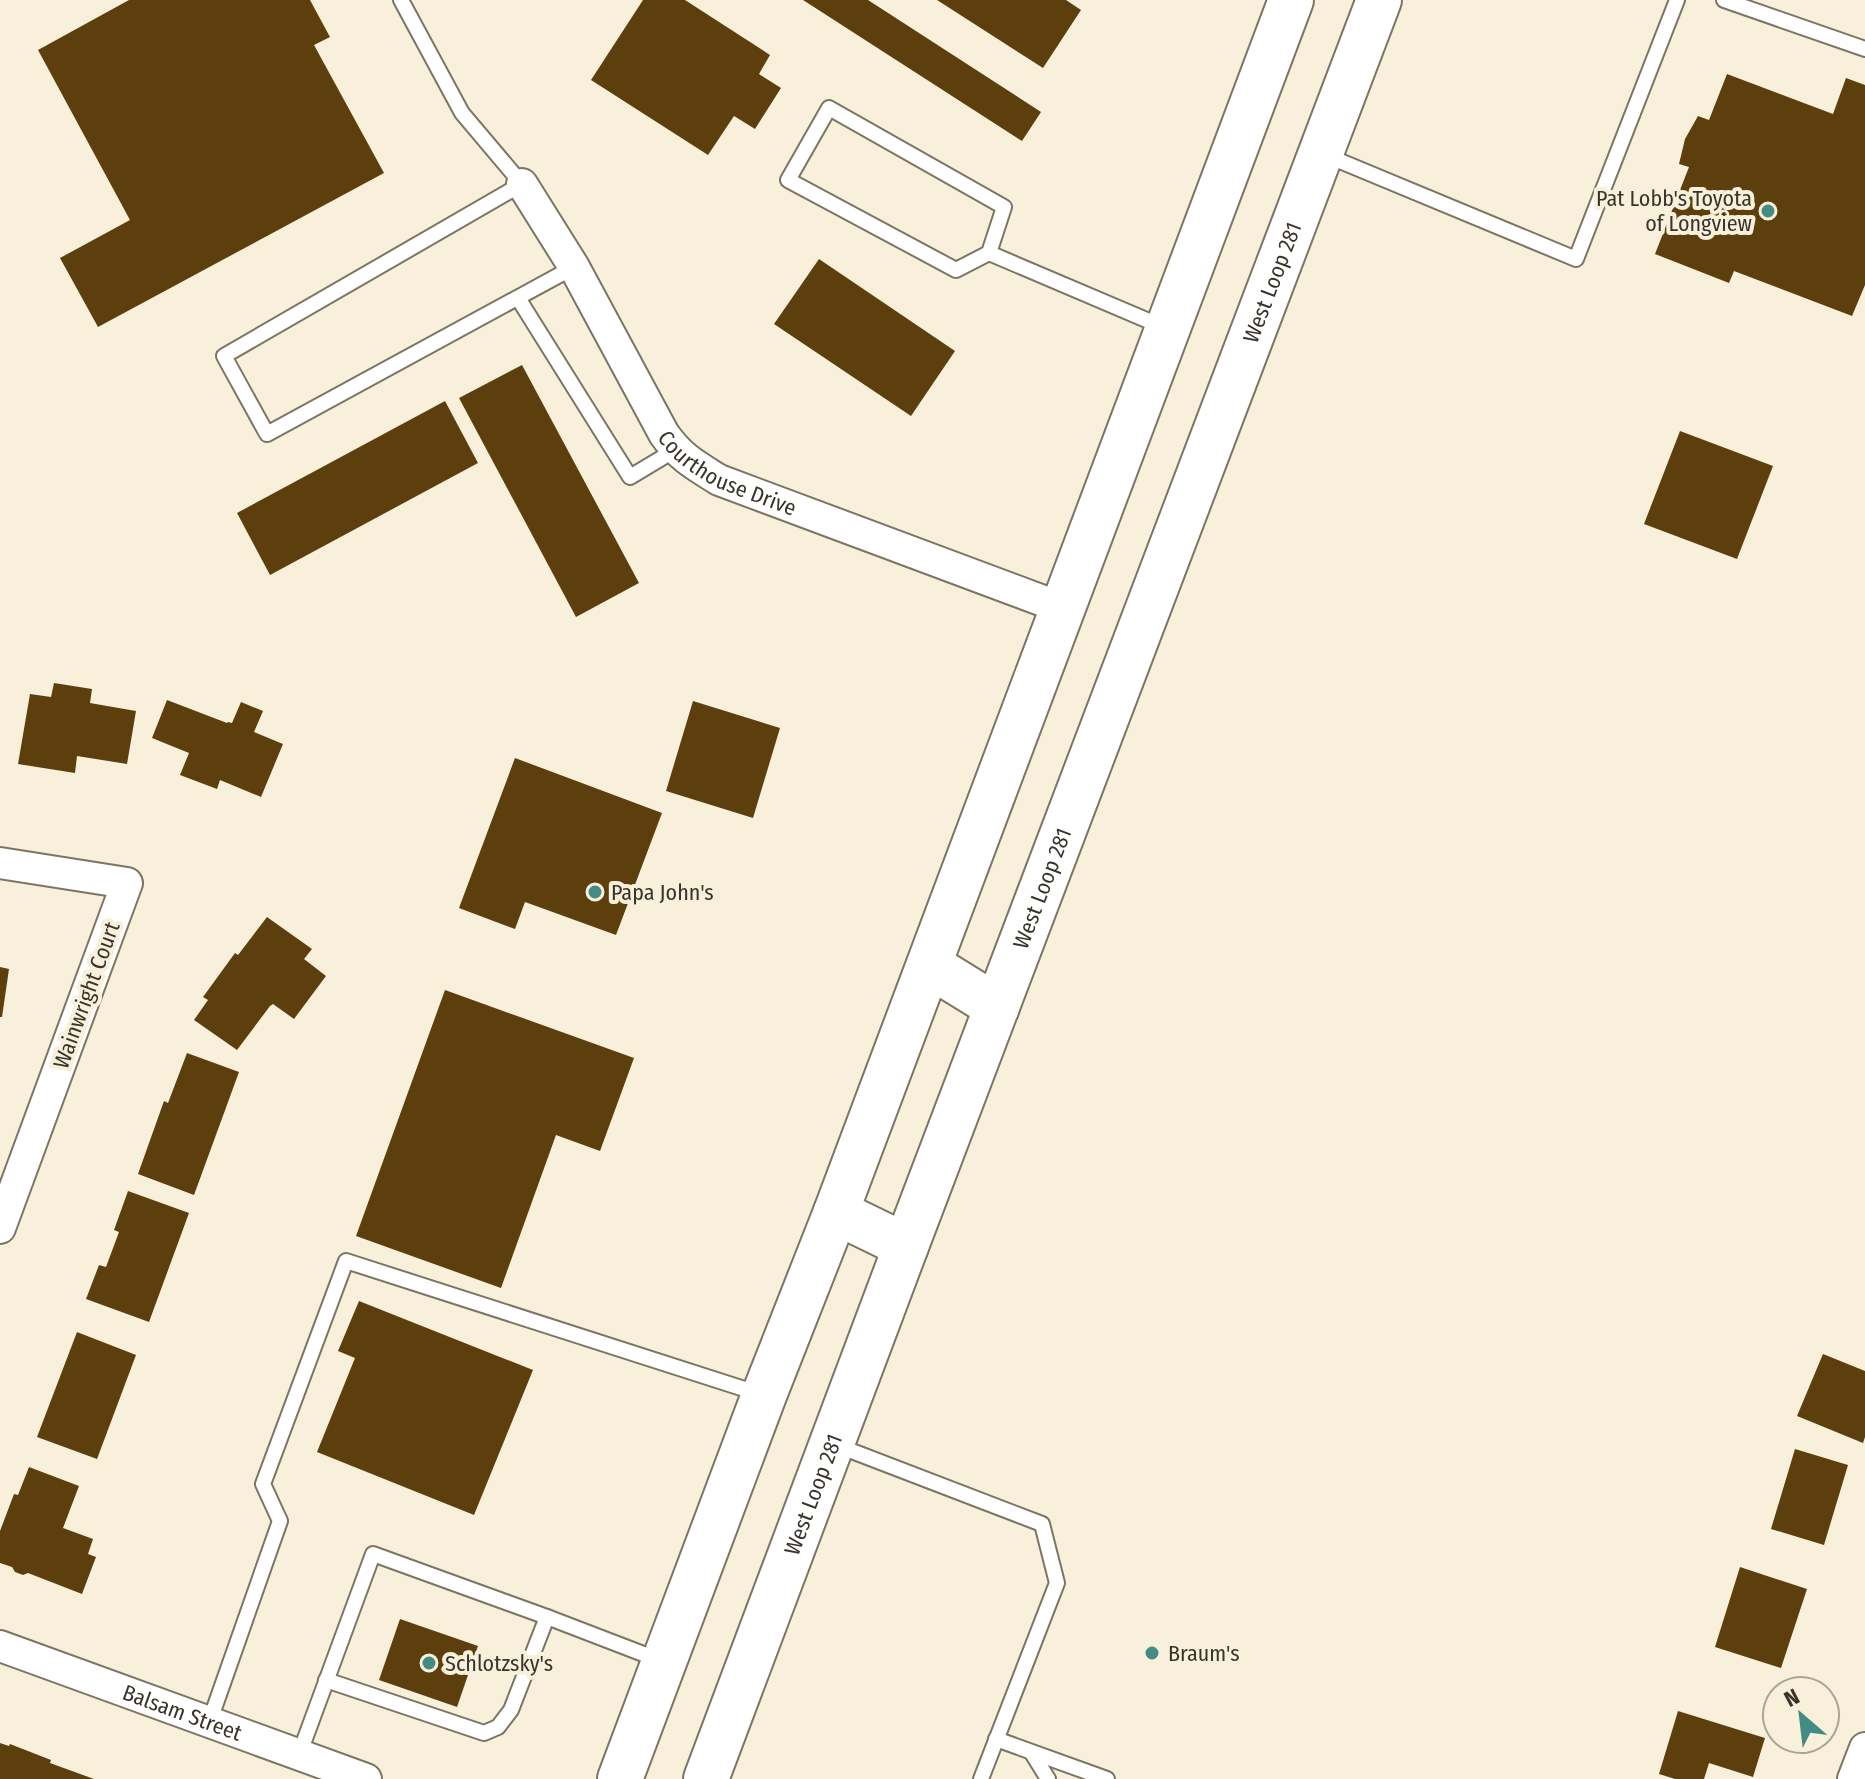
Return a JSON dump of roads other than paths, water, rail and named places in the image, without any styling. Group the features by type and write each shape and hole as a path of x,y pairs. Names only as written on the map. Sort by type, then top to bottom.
{"highway":[{"path":"620,1779 1291,0"},
{"name":"West Loop 281","path":"706,1779 1379,0"},
{"path":"929,965 997,1007"},
{"path":"836,1212 906,1246"}],"street":[{"name":"Courthouse Drive","path":"522,184 574,267 675,450 719,480 1062,608"},
{"name":"Wainwright Court","path":"0,863 127,883 0,1228"},
{"name":"Balsam Street","path":"0,1646 366,1779"},
{"path":"1853,1779 1865,1748"}],"lane":[{"path":"401,0 462,113 522,184 224,356 267,434 574,267"},
{"path":"1321,153 1576,259 1677,0"},
{"path":"1724,0 1865,49"},
{"path":"829,108 1004,207 989,253 956,270 788,180 829,108"},
{"path":"989,253 1167,329"},
{"path":"518,298 630,477 675,450"},
{"path":"209,1723 280,1521 263,1484 346,1261 764,1395"},
{"path":"832,1444 1042,1524 1057,1583 981,1779"},
{"path":"299,1755 373,1554 663,1662"},
{"path":"326,1680 484,1733 498,1727 511,1710 547,1617"},
{"path":"996,1739 1107,1779"},
{"path":"1032,1753 1048,1779"}],"place":[{"name":"Pat Lobb's Toyota of Longview","path":"1768,211"},
{"name":"Papa John's","path":"595,892"},
{"name":"Braum's","path":"1152,1653"},
{"name":"Schlotzsky's","path":"429,1663"}]}
